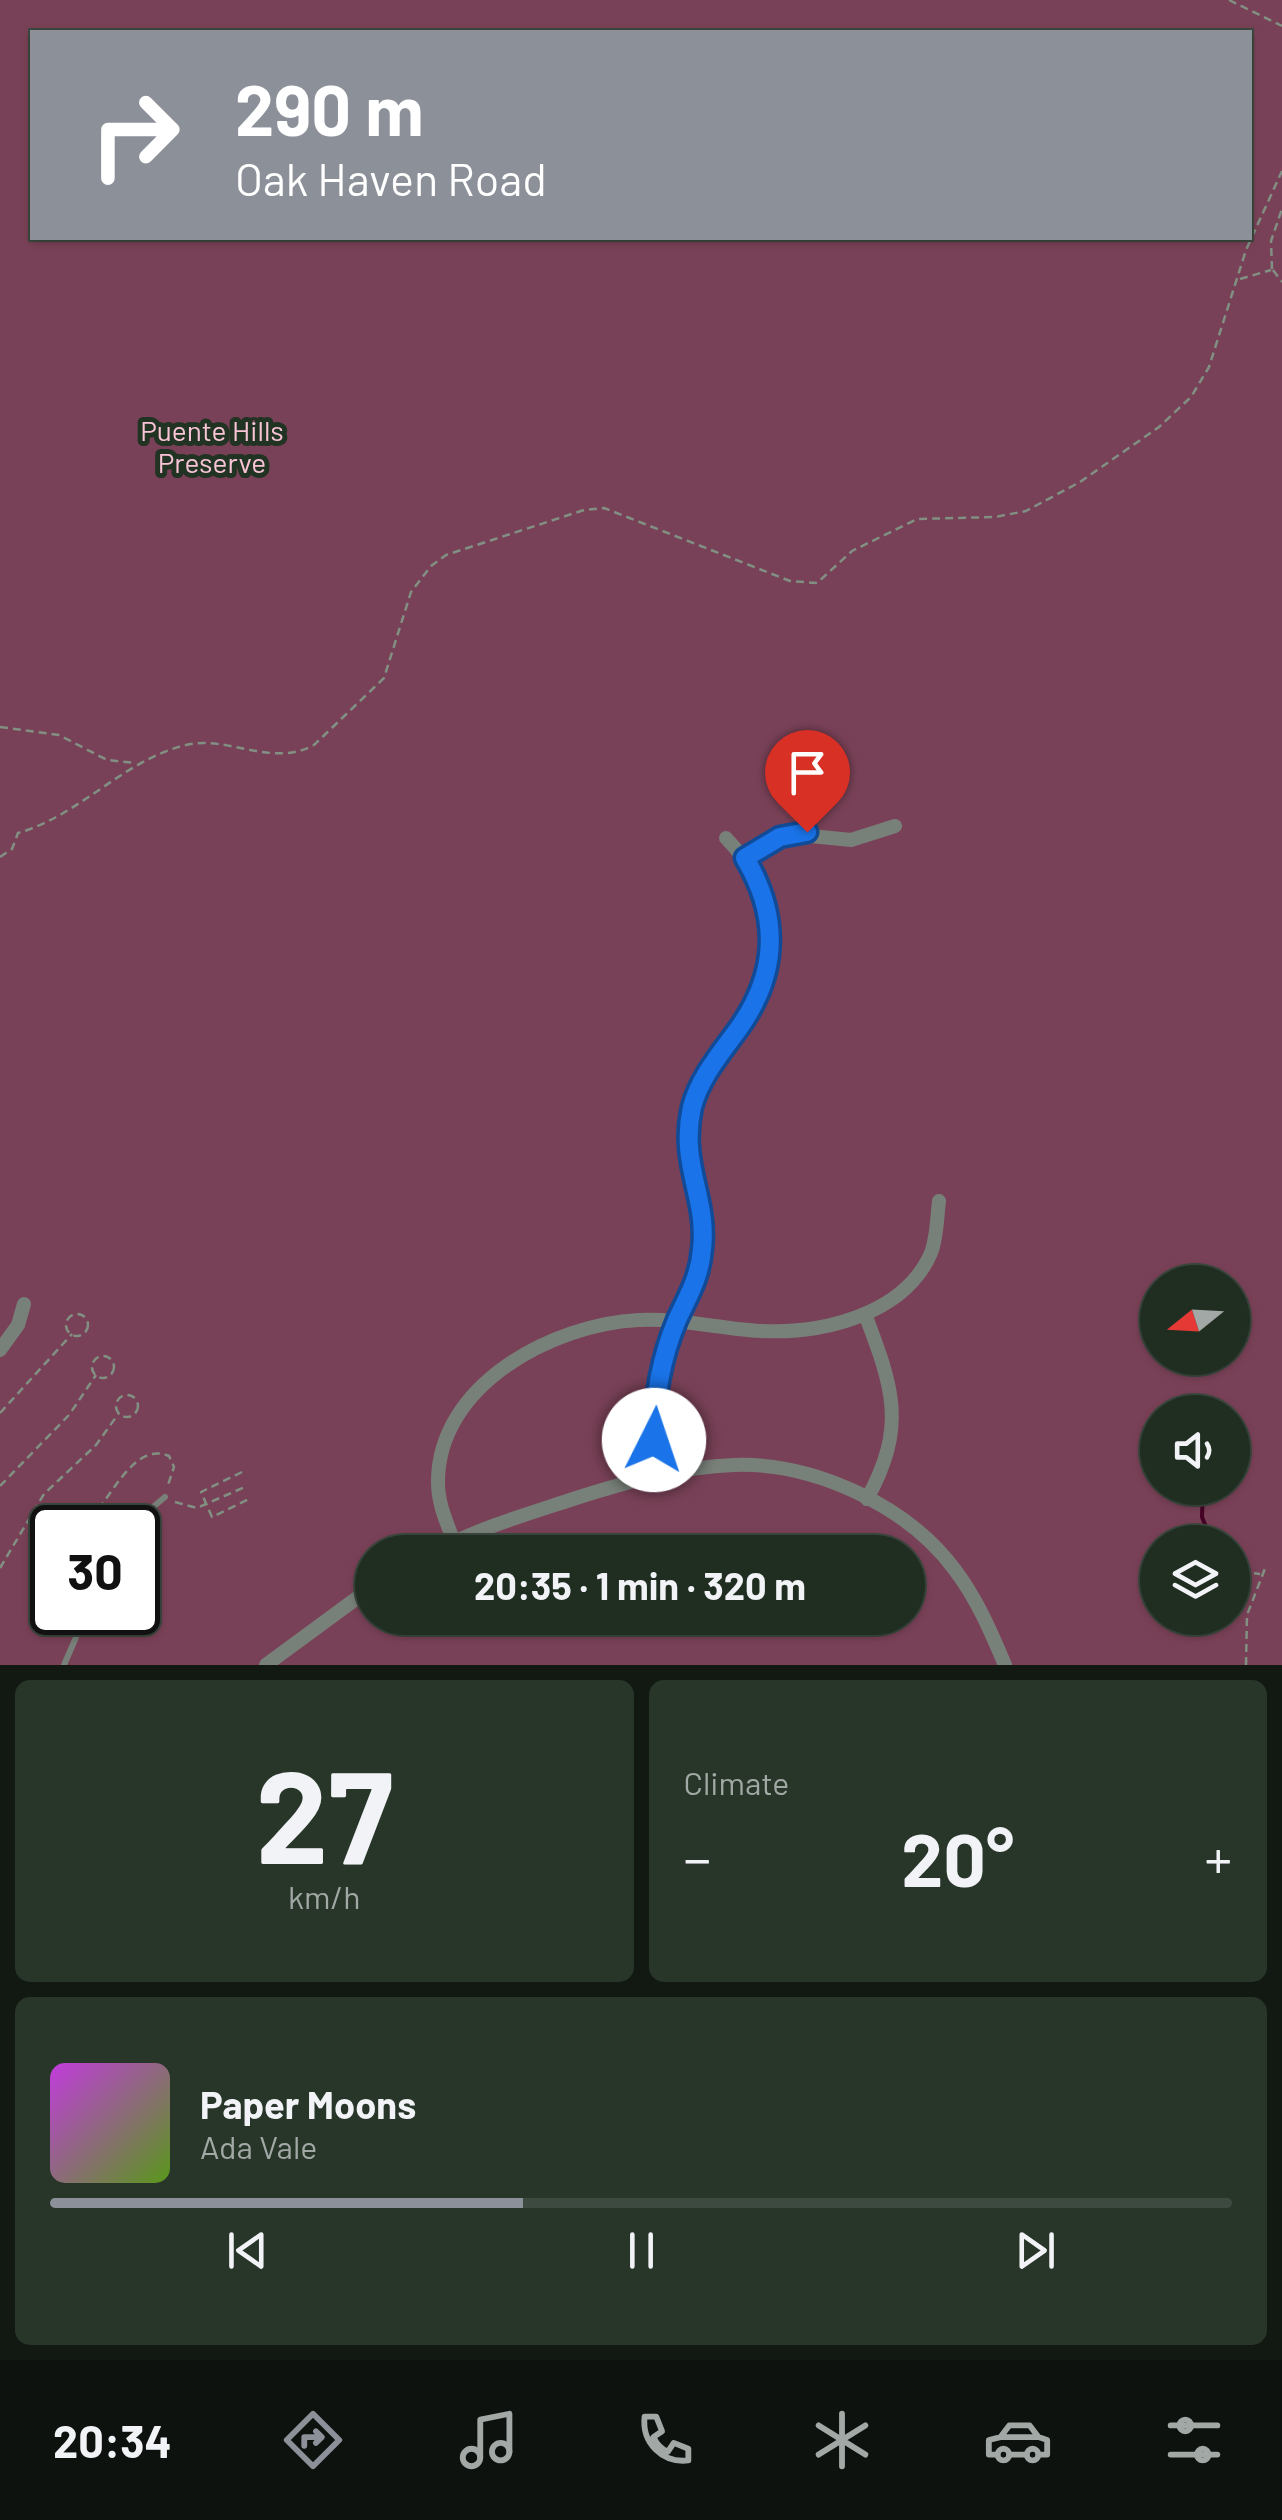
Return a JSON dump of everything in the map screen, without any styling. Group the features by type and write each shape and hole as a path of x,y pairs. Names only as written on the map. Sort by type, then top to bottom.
{"street":[{"path":"745,858 791,834 852,840 895,826"},
{"path":"660,1475 654,1420 660,1374 677,1321 696,1282 703,1247 702,1216 687,1158 694,1100 715,1060 754,1006 771,955 767,901 745,858 726,838"},
{"path":"451,1535 441,1507 440,1461 457,1416 477,1390 545,1344 636,1320 782,1332 865,1314 911,1285 932,1252 939,1200"},
{"path":"0,1350 18,1325 24,1304"},
{"path":"865,1314 888,1374 894,1417 890,1452 866,1499"},
{"path":"474,1535 611,1486 660,1475 734,1465 811,1476 902,1518 954,1568 1005,1665"},
{"path":"266,1665 355,1600"}],"lane":[{"path":"155,1505 165,1497"},
{"path":"64,1665 77,1635"}],"path":[{"path":"1228,0 1282,26"},
{"path":"1252,235 1282,171"},
{"path":"1282,209 1271,242 1272,269 1282,282"},
{"path":"0,858 12,849 18,834 48,825 139,763 195,743 266,753 308,749 384,678 411,592 431,566 446,555 584,510 614,510 799,584 823,580 852,551 916,519 996,518 1026,511 1140,442 1191,397 1217,350 1251,240"},
{"path":"1238,280 1272,269"},
{"path":"0,727 59,735 107,760 139,763"},
{"path":"0,1413 72,1334 86,1330 81,1315 68,1319 66,1326 72,1334"},
{"path":"0,1486 69,1415 96,1375 93,1362 102,1356 109,1358 112,1373 96,1375"},
{"path":"0,1568 38,1502 96,1445 119,1412 121,1397 134,1398 135,1413 119,1412"},
{"path":"103,1505 130,1464 148,1454 164,1454 172,1461 165,1497 188,1509 207,1505 246,1486"},
{"path":"242,1472 201,1492 212,1517 250,1499"},
{"path":"1246,1665 1245,1624 1266,1566"},
{"path":"1250,1573 1262,1574"}],"green space":[{"name":"Puente Hills Preserve","path":"0,0 1282,0 1282,1665 0,1665"}],"waterway":[{"path":"1202,1505 1205,1525"}],"route":[{"path":"654,1440 660,1374 677,1321 696,1282 703,1247 702,1216 687,1158 687,1130 694,1100 715,1060 754,1006 771,955 772,927 767,901 745,858 780,837 807,832"}]}
